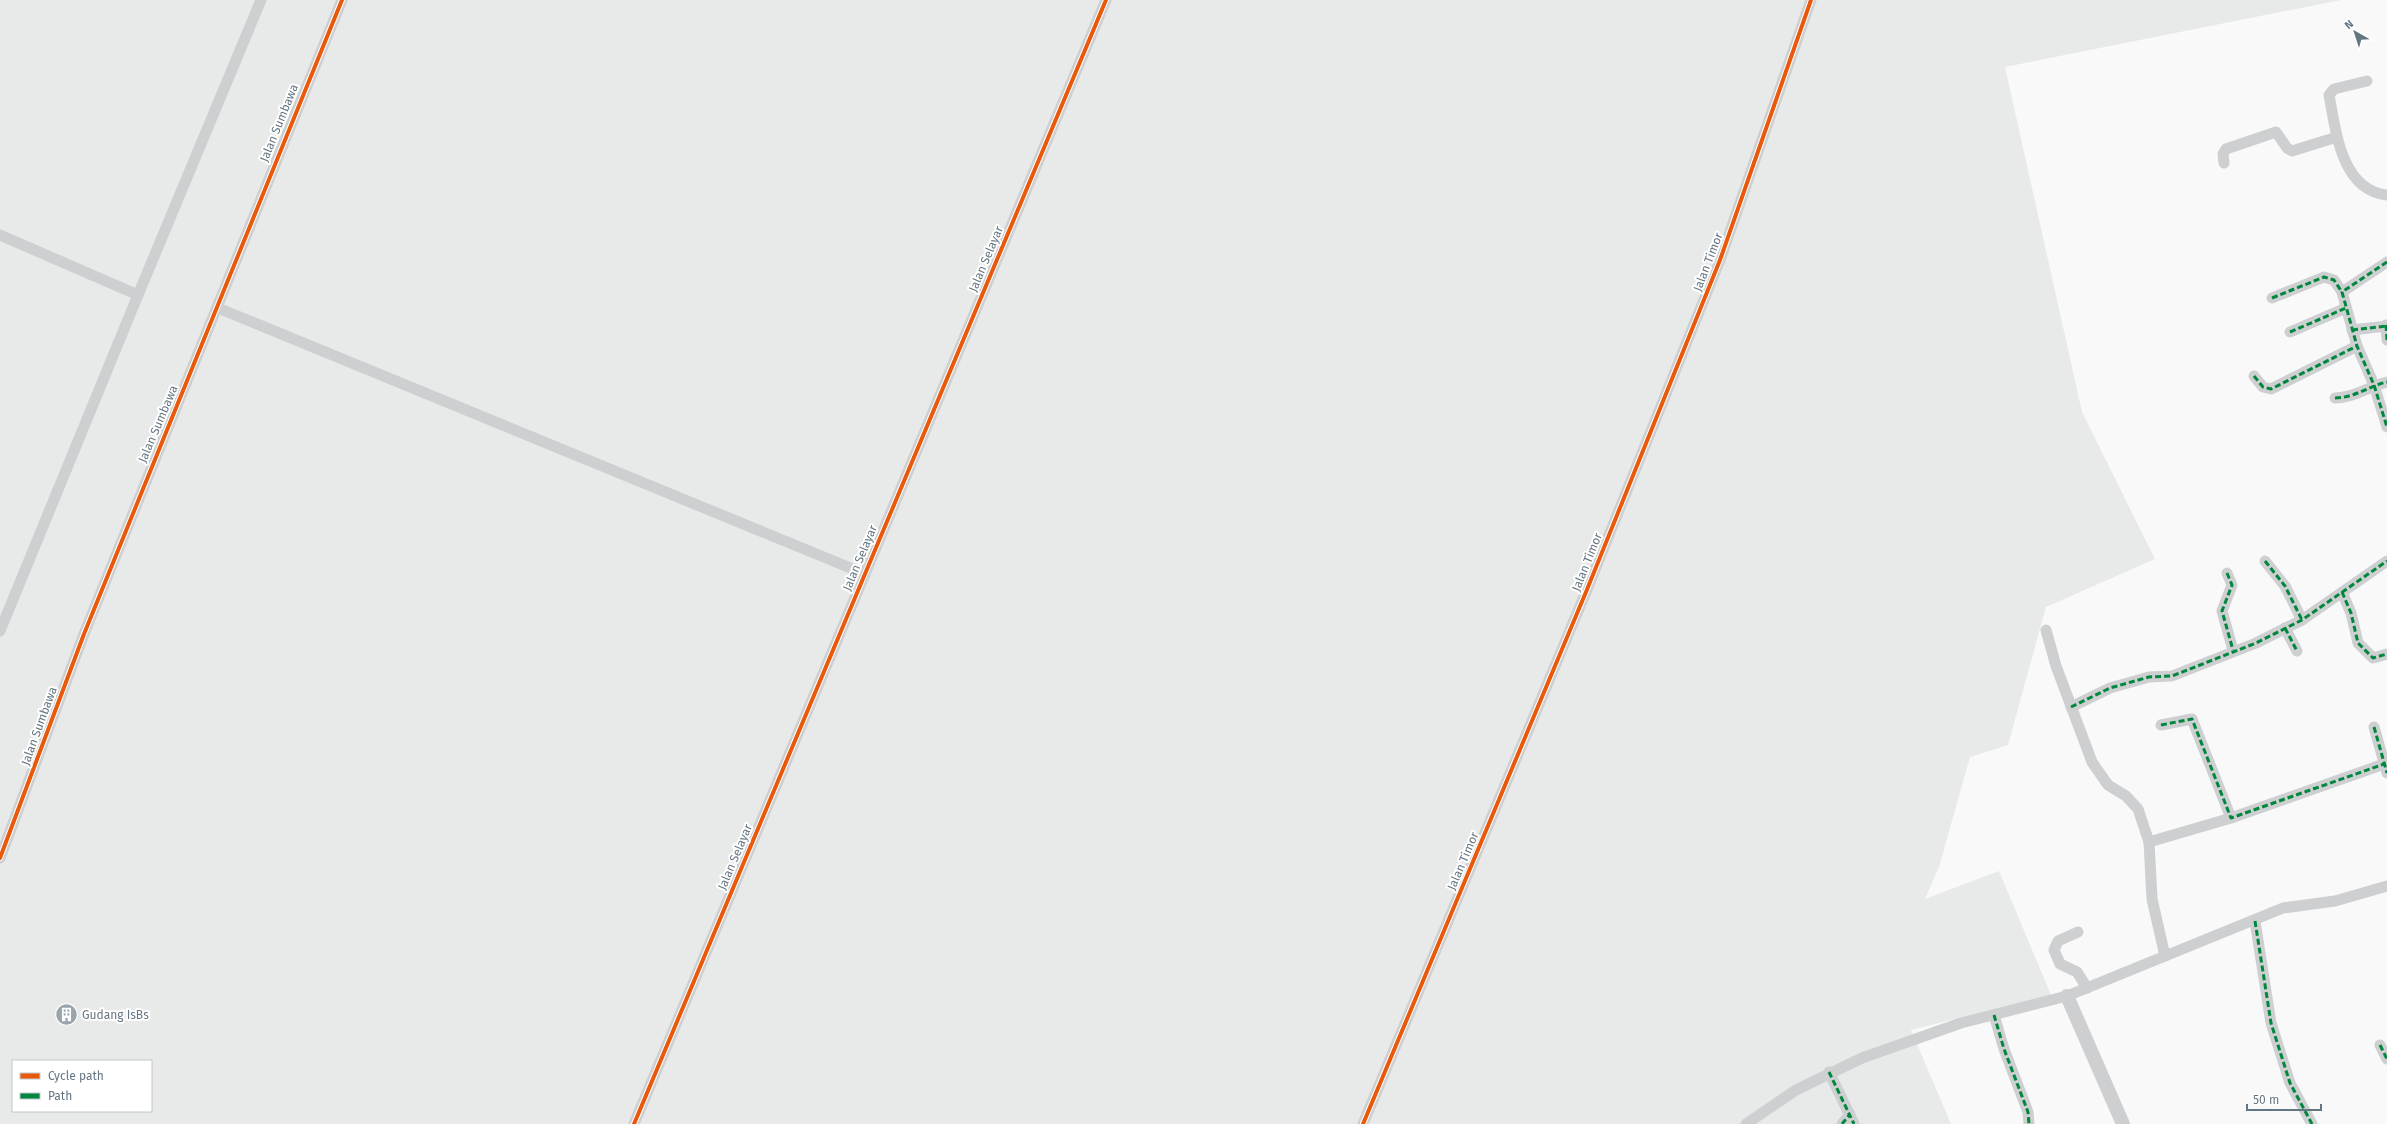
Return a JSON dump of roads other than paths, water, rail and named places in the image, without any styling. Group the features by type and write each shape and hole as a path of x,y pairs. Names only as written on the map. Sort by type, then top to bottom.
{"street":[{"path":"0,631 261,0"},
{"name":"Jalan Sumbawa","path":"0,858 84,634 218,308 274,163 342,0"},
{"name":"Jalan Selayar","path":"634,1124 1106,0"},
{"name":"Jalan Timor","path":"1364,1124 1586,592 1720,260 1811,0"},
{"path":"2367,81 2334,89 2329,95 2337,137 2353,176 2369,191 2387,195"},
{"path":"2224,163 2223,154 2226,149 2276,132 2287,148 2292,151 2337,137"},
{"path":"0,235 138,295"},
{"path":"2342,292 2387,262"},
{"path":"2272,298 2324,277 2334,280 2342,292 2357,346 2374,385 2387,427"},
{"path":"218,308 864,574"},
{"path":"2290,332 2346,308"},
{"path":"2352,330 2386,326 2387,340"},
{"path":"2254,376 2263,387 2271,389 2357,346"},
{"path":"2335,398 2346,398 2374,385 2387,382"},
{"path":"2265,561 2285,586 2302,620"},
{"path":"2071,707 2110,688 2149,677 2172,676 2233,650 2256,642 2302,620 2387,561"},
{"path":"2227,573 2232,585 2222,611 2233,650"},
{"path":"2342,592 2351,613 2358,644 2373,658 2387,654"},
{"path":"2285,628 2297,651"},
{"path":"2046,630 2071,707 2092,762 2108,785 2126,796 2138,809 2149,842 2152,899 2166,956"},
{"path":"2161,724 2192,719 2231,818"},
{"path":"2149,842 2231,818 2386,768 2374,727"},
{"path":"1746,1124 1796,1090 1829,1072 1862,1058 1961,1023 2067,996 2255,921 2282,908 2335,901 2387,886"},
{"path":"2255,921 2271,1024 2290,1083 2312,1124"},
{"path":"2078,932 2058,941 2054,950 2060,964 2077,972 2087,988"},
{"path":"2067,996 2123,1124"},
{"path":"1994,1015 2004,1049 2026,1106 2029,1124"},
{"path":"2380,1045 2387,1059"},
{"path":"1829,1072 1852,1119 1842,1124"}],"place":[{"name":"Gudang IsBs","path":"66,1015"}]}
